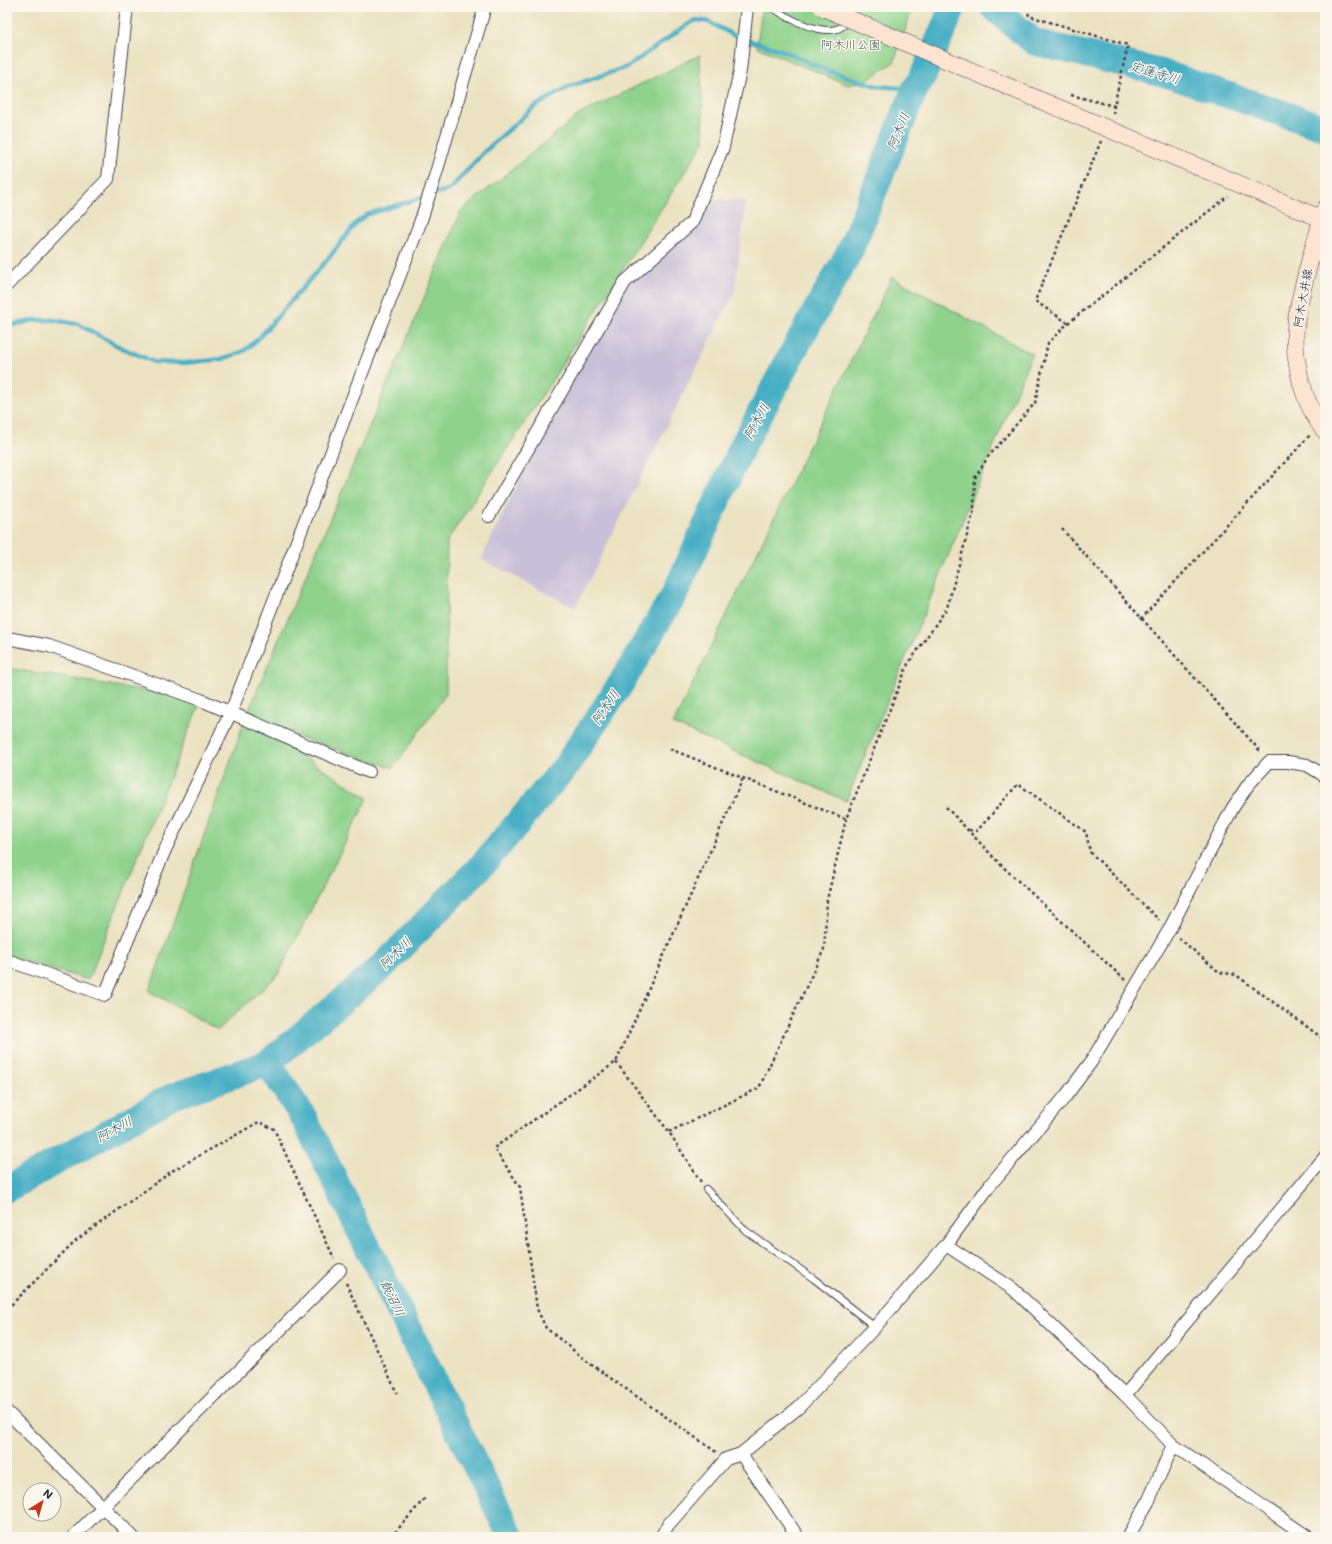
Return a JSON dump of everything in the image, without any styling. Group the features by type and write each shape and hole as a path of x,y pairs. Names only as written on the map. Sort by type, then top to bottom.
{"street":[{"path":"7,285 108,179 127,7"},
{"path":"7,960 105,995 164,852 231,712 420,223 485,7"},
{"path":"822,7 1242,184 1323,213"},
{"path":"489,516 625,282 692,222 723,147 740,70 746,13"},
{"name":"阿木大井線","path":"1322,428 1308,402 1298,375 1296,357 1296,323 1309,264 1323,213"},
{"path":"7,638 49,646 201,700 369,772"},
{"path":"661,1537 668,1525 726,1459 741,1454 799,1408 875,1327 946,1245 990,1185 1065,1097 1091,1062 1135,988 1169,930 1232,809 1248,785 1269,762 1288,762 1307,765 1325,776"},
{"path":"1125,1395 1323,1164"},
{"path":"946,1245 1013,1288 1125,1395 1173,1445 1308,1537"},
{"path":"73,1537 340,1270"},
{"path":"7,1412 134,1537"},
{"path":"1128,1537 1148,1502 1173,1445"},
{"path":"741,1454 798,1537"}],"lane":[{"path":"771,7 780,13 805,24 824,30 833,31 848,22 852,13 852,7"},
{"path":"706,1189 746,1231 814,1279 875,1327"}],"path":[{"path":"1027,7 1029,16 1128,45 1113,115"},
{"path":"1068,323 1035,301 1102,137"},
{"path":"668,1132 759,1088 824,949 827,900 846,819 908,664 947,608 974,510 975,478 988,457 1035,403 1048,343 1068,323 1242,184"},
{"path":"1141,618 1322,428"},
{"path":"1062,529 1269,762"},
{"path":"670,750 846,819"},
{"path":"726,1459 583,1358 546,1328 537,1310 520,1187 494,1148 616,1062 743,778"},
{"path":"969,830 977,831 1018,784 1086,832 1090,852 1169,930 1219,972 1236,976 1325,1040"},
{"path":"946,807 1002,865 1135,988"},
{"path":"616,1062 668,1132 706,1189"},
{"path":"7,1309 75,1241 172,1171 259,1122 274,1128 397,1393"},
{"path":"391,1537 425,1498"}],"shaded area":[{"path":"717,199 746,201 734,293 575,608 481,559 568,381 625,282"}],"green space":[{"name":"阿木川公園","path":"762,7 781,7 788,11 789,7 913,7 894,62 866,81 848,85 757,47"},
{"path":"700,55 704,142 551,382 447,541 446,694 393,768 247,720 368,798 278,975 218,1030 149,991 245,719 461,211 580,114"},
{"path":"892,277 1032,354 846,801 673,724"},
{"path":"7,668 201,700 88,980 7,956"}],"waterway":[{"name":"阿木川","path":"7,1189 171,1097 268,1063 383,966 485,862 565,767 622,682 675,593 741,449 800,339 850,251 915,89 922,78 953,7"},
{"name":"定蓮寺川","path":"993,7 1034,42 1163,73 1325,128"},
{"path":"7,326 36,320 53,320 78,324 116,345 154,362 185,363 223,359 244,351 258,339 328,259 356,223 368,214 450,189 483,153 534,107 568,87 627,67 696,20 709,22 735,36 784,51 821,68 876,86 915,89"},
{"name":"飯沼川","path":"268,1063 304,1118 511,1537"}]}
